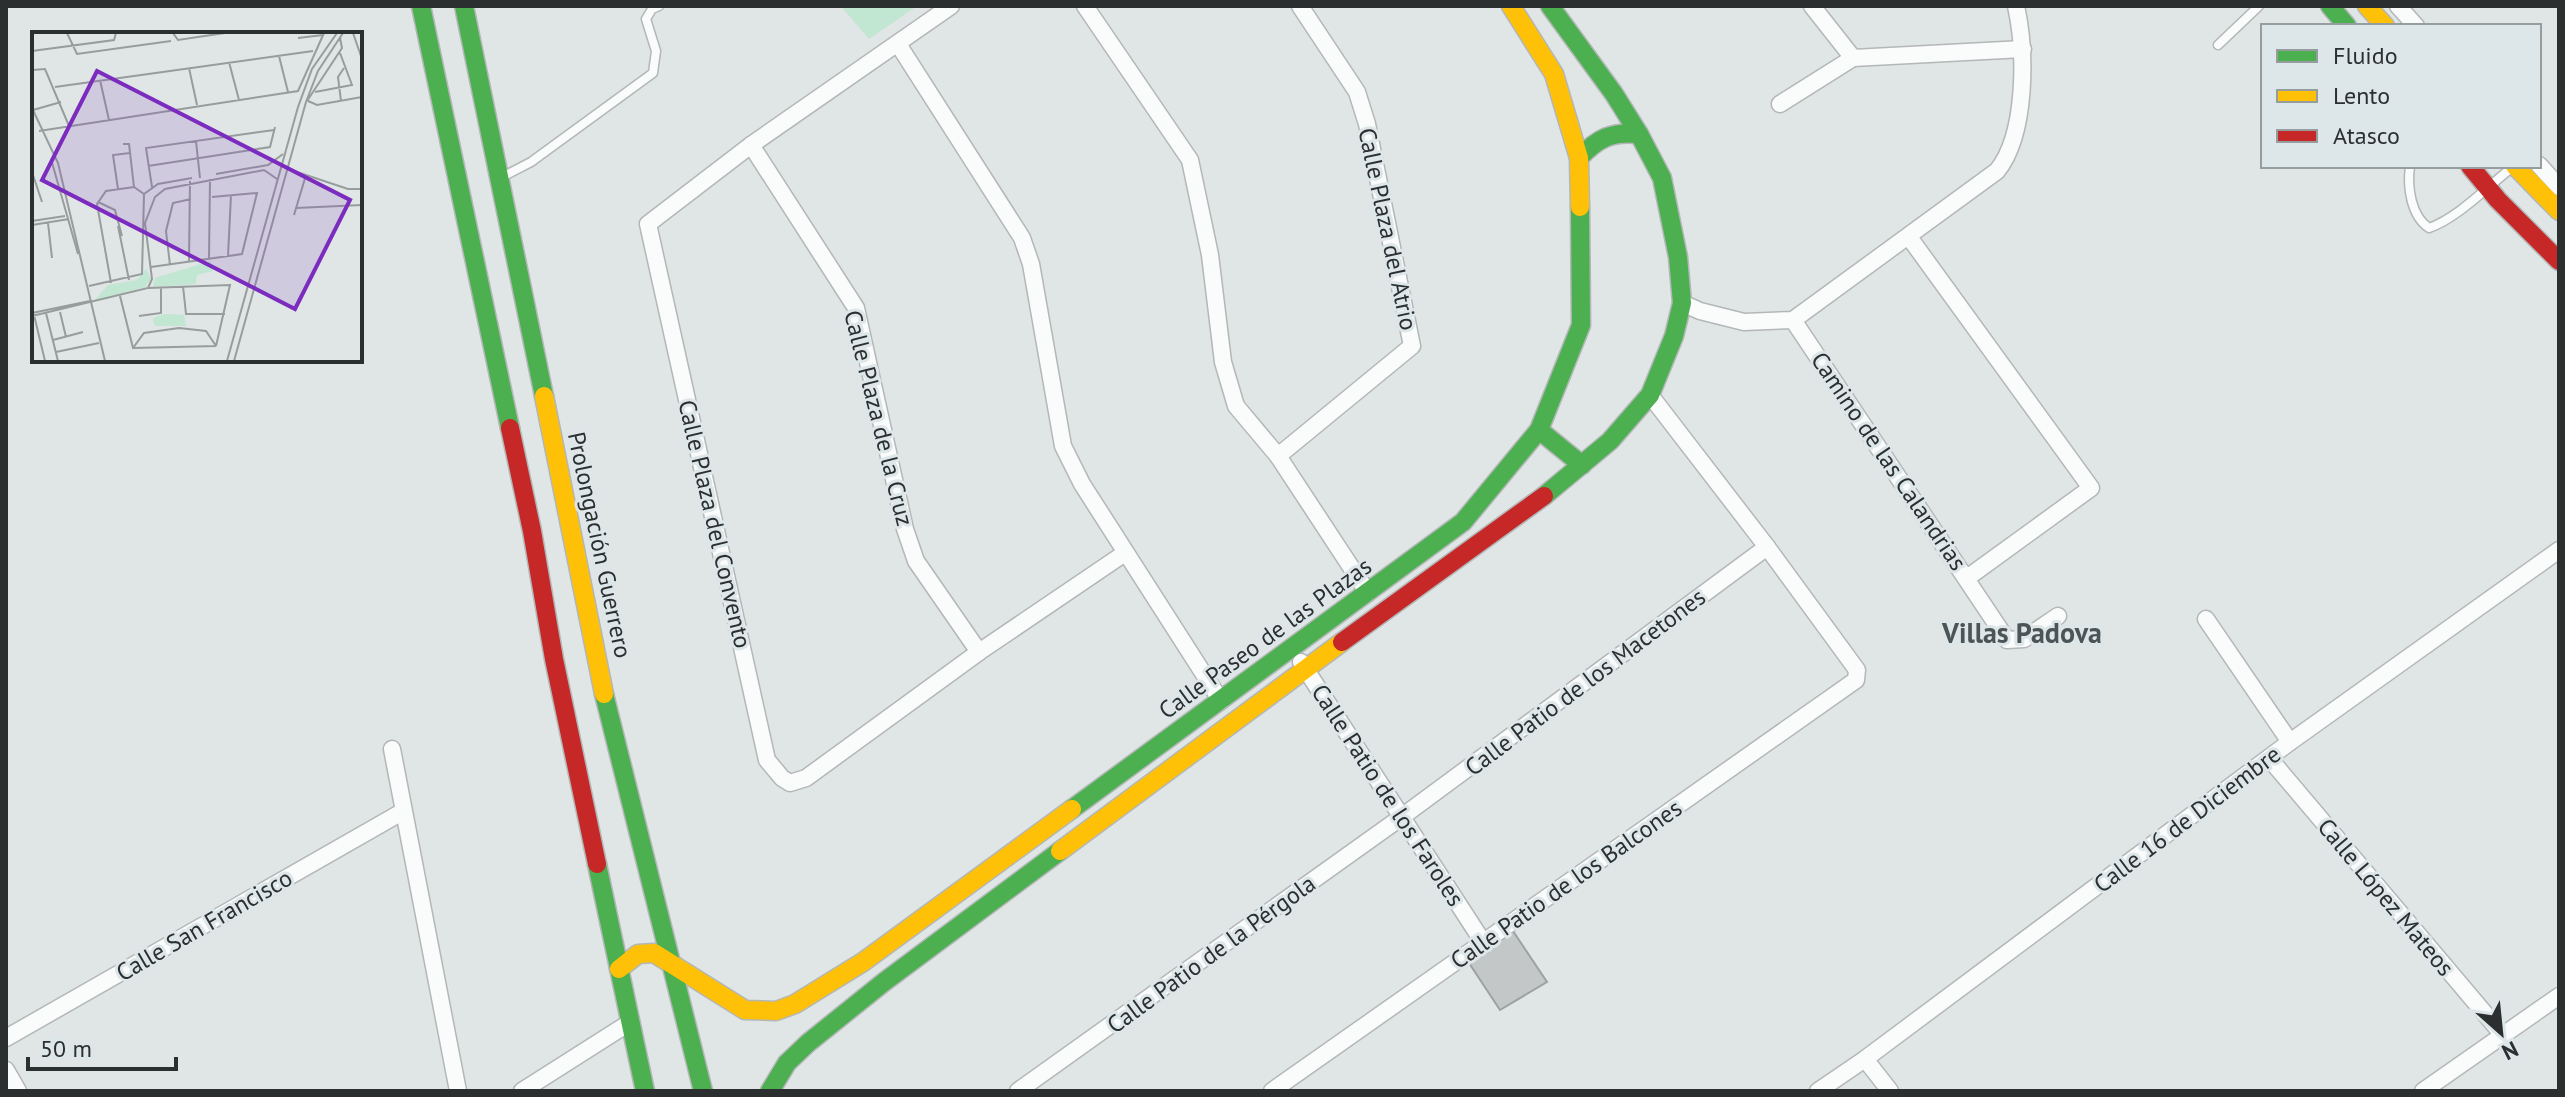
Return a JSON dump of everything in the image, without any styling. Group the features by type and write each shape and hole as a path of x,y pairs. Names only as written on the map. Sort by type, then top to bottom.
{"street":[{"name":"Prolongación Guerrero","path":"421,6 532,531 576,655 612,731 703,1091"},
{"name":"Prolongación Guerrero","path":"464,6 500,179 576,655 638,1090"},
{"name":"Calle Plaza del Convento","path":"951,6 751,145 648,224 767,760 790,783 806,778 979,652 1125,553"},
{"path":"1085,6 1190,160 1210,255 1223,362 1236,406 1278,456 1368,593"},
{"name":"Calle Plaza del Atrio","path":"1278,456 1412,346 1367,124 1357,92 1300,6"},
{"name":"Calle Paseo de las Plazas","path":"619,969 630,959 647,952 654,953 745,1010 776,1011 795,1004 863,962 1463,522 1539,430 1581,325 1579,158 1554,74 1511,6"},
{"name":"Calle Paseo de las Plazas","path":"770,1091 787,1063 884,982 1305,668 1539,501 1625,426 1650,395 1662,368 1682,303 1678,257 1662,178 1614,94 1550,6"},
{"path":"1812,6 1853,58"},
{"path":"1682,303 1744,322 1793,320 1997,171 2012,149 2016,128 2023,49 2016,6"},
{"path":"2330,6 2345,24"},
{"path":"2367,6 2383,24"},
{"path":"2398,6 2414,24"},
{"path":"898,44 1022,238 1031,264 1063,446 1082,484 1221,701"},
{"path":"1780,104 1853,58 2023,49"},
{"path":"1579,158 1594,141 1606,135 1619,132 1639,134"},
{"name":"Calle Plaza de la Cruz","path":"751,145 856,308 905,529 916,561 979,652"},
{"path":"2472,168 2556,253"},
{"path":"2517,168 2556,200"},
{"path":"2540,168 2556,200"},
{"name":"Camino de las Calandrias","path":"1793,320 1967,578 2091,488 1909,237"},
{"path":"1650,395 1767,547"},
{"path":"1539,430 1582,465"},
{"name":"Calle Patio de los Balcones","path":"1272,1091 1856,680 1857,674 1767,547"},
{"name":"Calle Patio de los Macetones","path":"1403,816 1767,547"},
{"name":"Calle 16 de Diciembre","path":"1818,1091 2290,742 2559,550"},
{"path":"1967,578 2007,640 2024,639 2058,616"},
{"path":"2206,619 2290,742"},
{"name":"Calle Patio de los Faroles","path":"1292,649 1483,942"},
{"path":"392,749 458,1091"},
{"name":"Calle López Mateos","path":"2269,758 2503,1035"},
{"name":"Calle San Francisco","path":"6,1038 402,812"},
{"name":"Calle Patio de la Pérgola","path":"1018,1091 1403,816"},
{"path":"2423,1091 2559,996"},
{"path":"522,1091 629,1023"},
{"path":"1865,1059 1890,1091"},
{"path":"6,1070 18,1091"}],"lane":[{"path":"500,179 531,162 653,73 656,51 646,19 652,9 659,6"},
{"path":"2218,45 2259,6"},
{"path":"2410,168 2411,199 2421,223 2429,228 2438,225 2512,168"}],"green space":[{"path":"841,6 917,6 869,39"}],"building":[{"path":"1513,931 1547,982 1500,1010 1469,963"}],"traffic: fast":[{"path":"421,6 510,428"},
{"path":"464,6 544,396"},
{"path":"1544,496 1610,441 1650,395 1674,336 1682,303 1678,257 1662,178 1614,94 1550,6"},
{"path":"2330,6 2345,24"},
{"path":"1579,158 1606,137 1639,134"},
{"path":"1072,809 1463,522 1539,430 1581,325 1580,207"},
{"path":"1539,430 1582,465"},
{"path":"604,694 703,1091"},
{"path":"770,1091 787,1063 808,1043 884,982 1060,851"},
{"path":"597,864 645,1091"}],"traffic: slow":[{"path":"1511,6 1554,74 1579,158 1580,207"},
{"path":"2367,6 2383,24"},
{"path":"2517,168 2559,211"},
{"path":"544,396 604,694"},
{"path":"1060,851 1342,642"},
{"path":"619,969 638,954 654,953 745,1010 776,1011 795,1004 863,962 1072,809"}],"traffic: jam":[{"path":"2472,168 2498,200 2559,261"},
{"path":"510,428 597,864"},
{"path":"1342,642 1544,496"}],"district":[{"name":"Villas Padova","path":"2022,632"}]}
